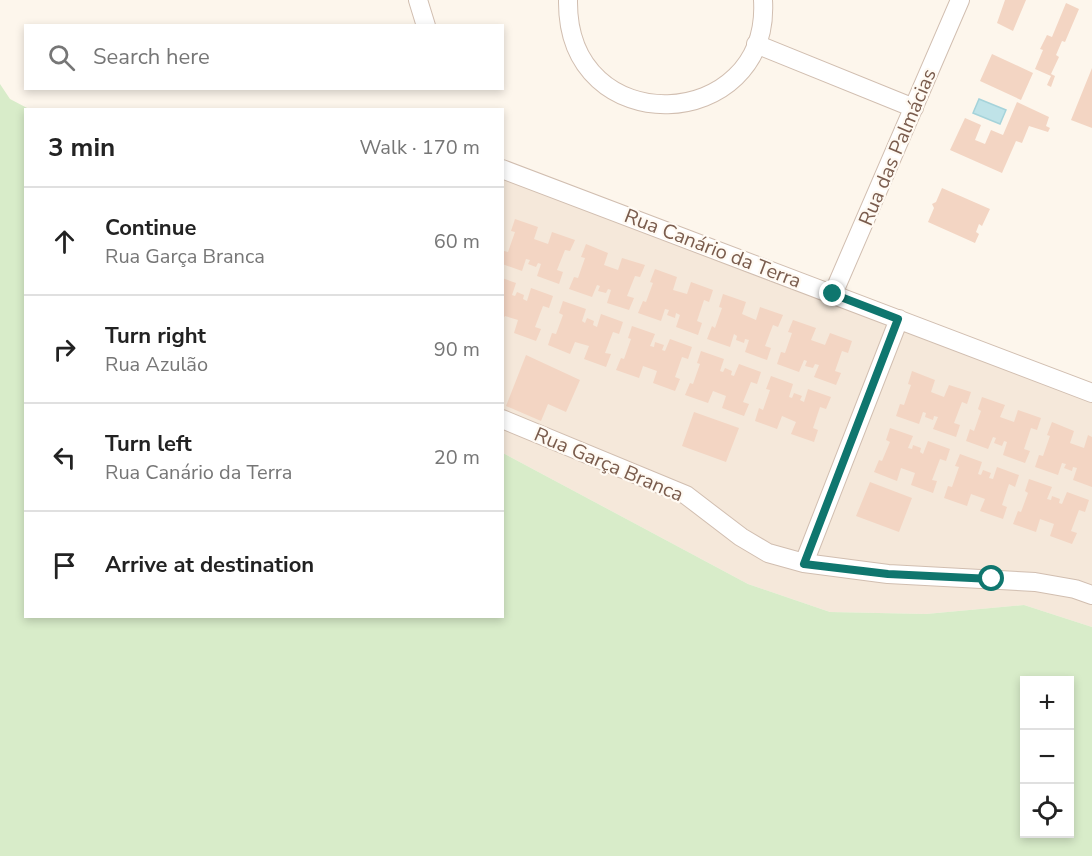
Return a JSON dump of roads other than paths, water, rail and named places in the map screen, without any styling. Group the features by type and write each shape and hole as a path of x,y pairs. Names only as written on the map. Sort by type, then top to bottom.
{"street":[{"path":"418,0 425,24"},
{"path":"568,0 570,32 585,63 596,77 625,97 659,105 676,105 710,95 725,86 738,74 748,60 762,28 763,0"},
{"name":"Rua das Palmácias","path":"833,294 960,0"},
{"path":"756,44 914,108"},
{"name":"Rua Canário da Terra","path":"504,170 1092,393"},
{"path":"804,564 898,319"},
{"name":"Rua Garça Branca","path":"504,420 686,495 741,537 768,553 804,564 888,574 1035,582 1092,595"}],"water":[{"path":"979,99 1006,110 1000,124 973,113"}]}
